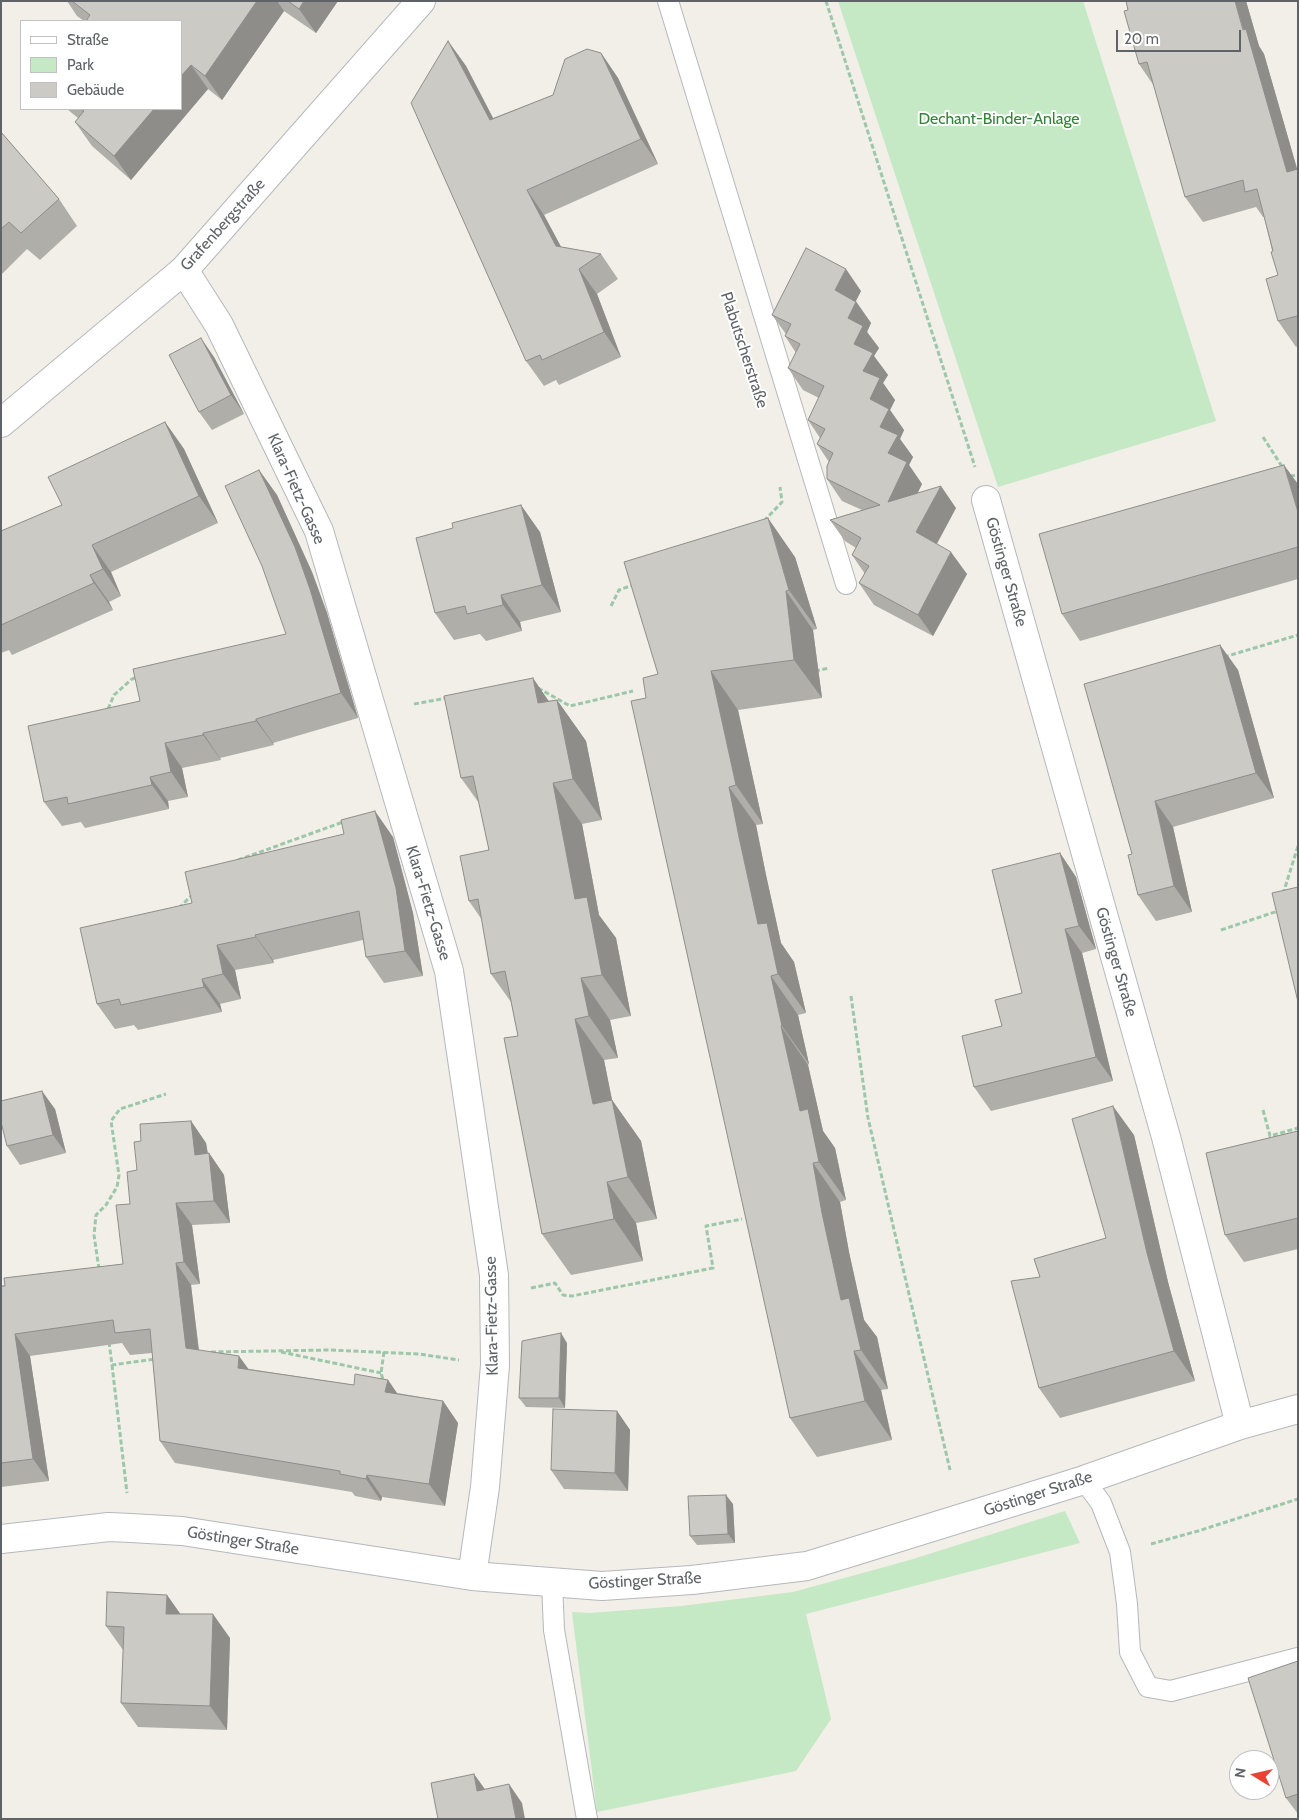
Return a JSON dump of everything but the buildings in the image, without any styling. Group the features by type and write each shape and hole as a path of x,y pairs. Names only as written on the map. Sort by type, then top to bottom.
{"street":[{"name":"Grafenbergstraße","path":"1,424 184,270 419,2"},
{"name":"Klara-Fietz-Gasse","path":"184,270 219,325 319,531 450,982 494,1275 495,1365 485,1486 472,1576"},
{"name":"Göstinger Straße","path":"986,500 1166,1137 1240,1425"},
{"name":"Göstinger Straße","path":"1,1539 109,1527 182,1531 472,1576 602,1586 692,1580 807,1566 1084,1480 1240,1425 1298,1409"}],"lane":[{"name":"Plabutscherstraße","path":"668,1 846,584"},
{"path":"1084,1480 1101,1503 1120,1552 1127,1604 1130,1652 1148,1687 1171,1691 1298,1658"},
{"path":"552,1582 554,1630 587,1819"}],"path":[{"path":"826,1 986,500"},
{"path":"1263,437 1284,469"},
{"path":"1289,477 1298,475"},
{"path":"762,524 782,502 780,485"},
{"path":"611,606 619,590 638,583"},
{"path":"1223,657 1298,635"},
{"path":"810,672 829,668"},
{"path":"107,713 114,695 132,678 141,676"},
{"path":"537,687 570,706 633,691"},
{"path":"414,704 452,697"},
{"path":"230,863 270,847 344,822"},
{"path":"1280,920 1278,911 1298,846"},
{"path":"177,910 196,891"},
{"path":"1221,930 1278,911"},
{"path":"851,996 868,1118 950,1470"},
{"path":"99,1272 94,1235 96,1215 106,1205 117,1187 119,1174 111,1121 120,1109 166,1094"},
{"path":"1263,1110 1270,1136 1298,1128"},
{"path":"530,1288 555,1284 563,1295 572,1296 713,1268 706,1226 742,1219"},
{"path":"108,1337 131,1528"},
{"path":"203,1352 330,1350 384,1352 419,1354 495,1365"},
{"path":"230,1361 232,1351"},
{"path":"275,1351 381,1373"},
{"path":"384,1352 381,1373 388,1391"},
{"path":"112,1364 158,1358"},
{"path":"1120,1552 1198,1531 1298,1498"}],"green space":[{"name":"Dechant-Binder-Anlage","path":"838,1 1083,1 1216,421 998,487"},
{"path":"1065,1511 1080,1543 806,1614 831,1719 796,1771 597,1812 572,1612 590,1613 681,1606 793,1592 910,1560"}]}
